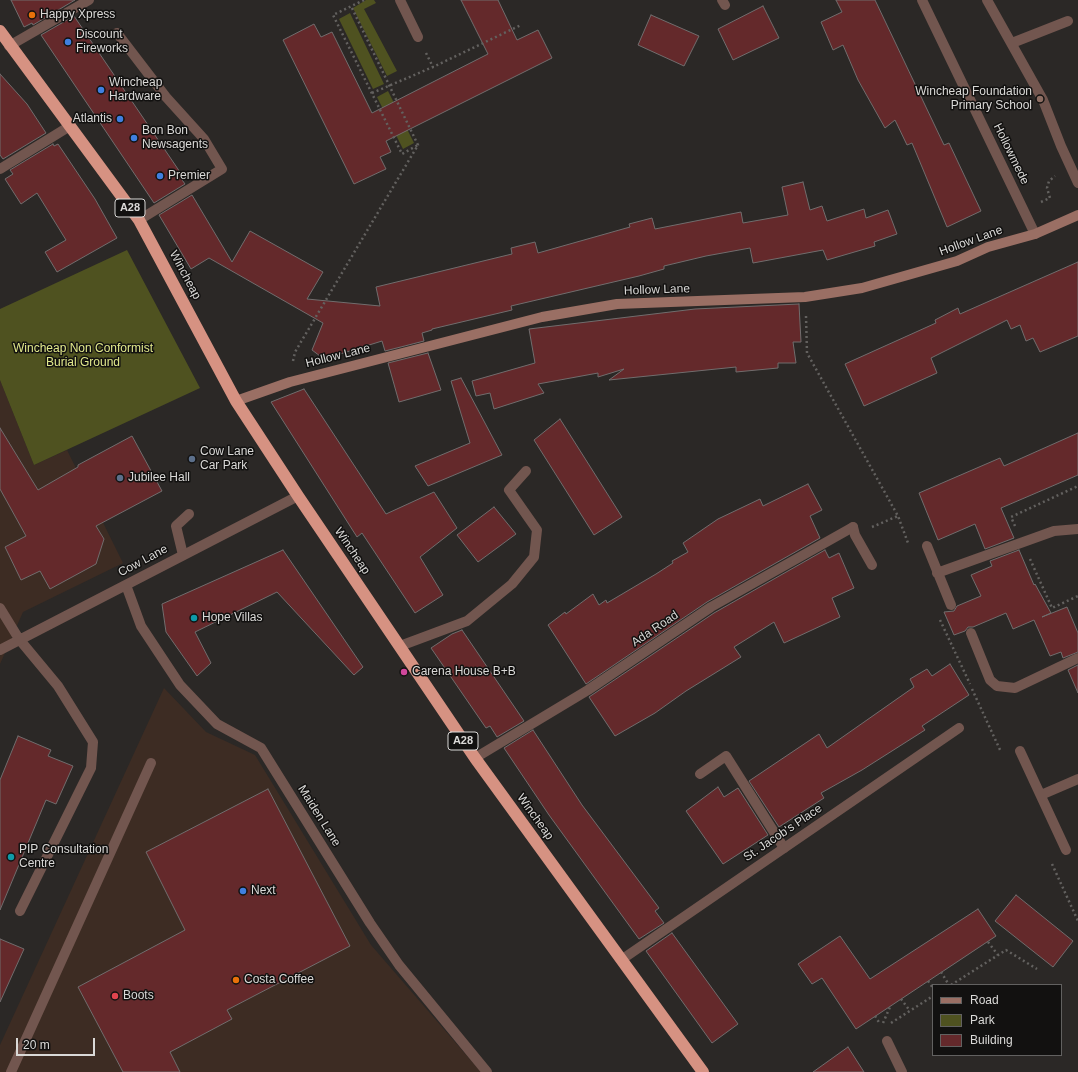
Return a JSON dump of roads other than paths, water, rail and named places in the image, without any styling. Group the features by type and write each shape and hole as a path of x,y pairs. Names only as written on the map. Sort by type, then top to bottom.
{"highway":[{"name":"Wincheap","path":"0,31 9,46 139,220 236,401 298,496 475,758 702,1072"}],"street":[{"path":"9,46 89,0"},
{"path":"400,0 418,37"},
{"name":"Hollowmede","path":"922,0 1035,234"},
{"path":"987,0 1043,100 1061,146 1078,183"},
{"path":"1012,43 1068,21"},
{"path":"117,33 166,97 204,139 222,169 139,220"},
{"path":"0,169 70,126"},
{"name":"Hollow Lane","path":"236,401 290,382 542,317 617,304 805,297 862,288 957,261 988,247 1035,234 1078,215"},
{"path":"400,646 467,620 512,584 534,557 537,530 509,490 526,471"},
{"name":"Cow Lane","path":"0,650 298,496"},
{"path":"183,555 176,526 189,514"},
{"path":"937,573 1054,530 1078,529"},
{"name":"Ada Road","path":"475,758 588,690 711,608 854,531 872,565"},
{"path":"927,546 951,605"},
{"name":"Maiden Lane","path":"126,585 141,626 180,684 217,724 261,748 370,923 399,965 486,1072"},
{"path":"0,608 19,639 58,686 93,742 91,768 20,911"},
{"path":"971,633 990,680 997,686 1015,688 1078,658"},
{"name":"St. Jacob's Place","path":"621,960 959,728"},
{"path":"1020,751 1042,795 1066,850"},
{"path":"700,774 726,756 784,848"},
{"path":"11,1072 151,762"},
{"path":"1042,795 1078,779"},
{"path":"887,1041 902,1072"}],"place":[{"name":"Happy Xpress","path":"32,15"},
{"name":"Discount Fireworks","path":"68,42"},
{"name":"Wincheap Hardware","path":"101,90"},
{"name":"Wincheap Foundation Primary School","path":"1040,99"},
{"name":"Atlantis","path":"120,119"},
{"name":"Bon Bon Newsagents","path":"134,138"},
{"name":"Premier","path":"160,176"},
{"name":"Cow Lane Car Park","path":"192,459"},
{"name":"Jubilee Hall","path":"120,478"},
{"name":"Hope Villas","path":"194,618"},
{"name":"Carena House B+B","path":"404,672"},
{"name":"PIP Consultation Centre","path":"11,857"},
{"name":"Next","path":"243,891"},
{"name":"Costa Coffee","path":"236,980"},
{"name":"Boots","path":"115,996"}],"park label":[{"name":"Wincheap Non Conformist Burial Ground","path":"83,356"}]}
